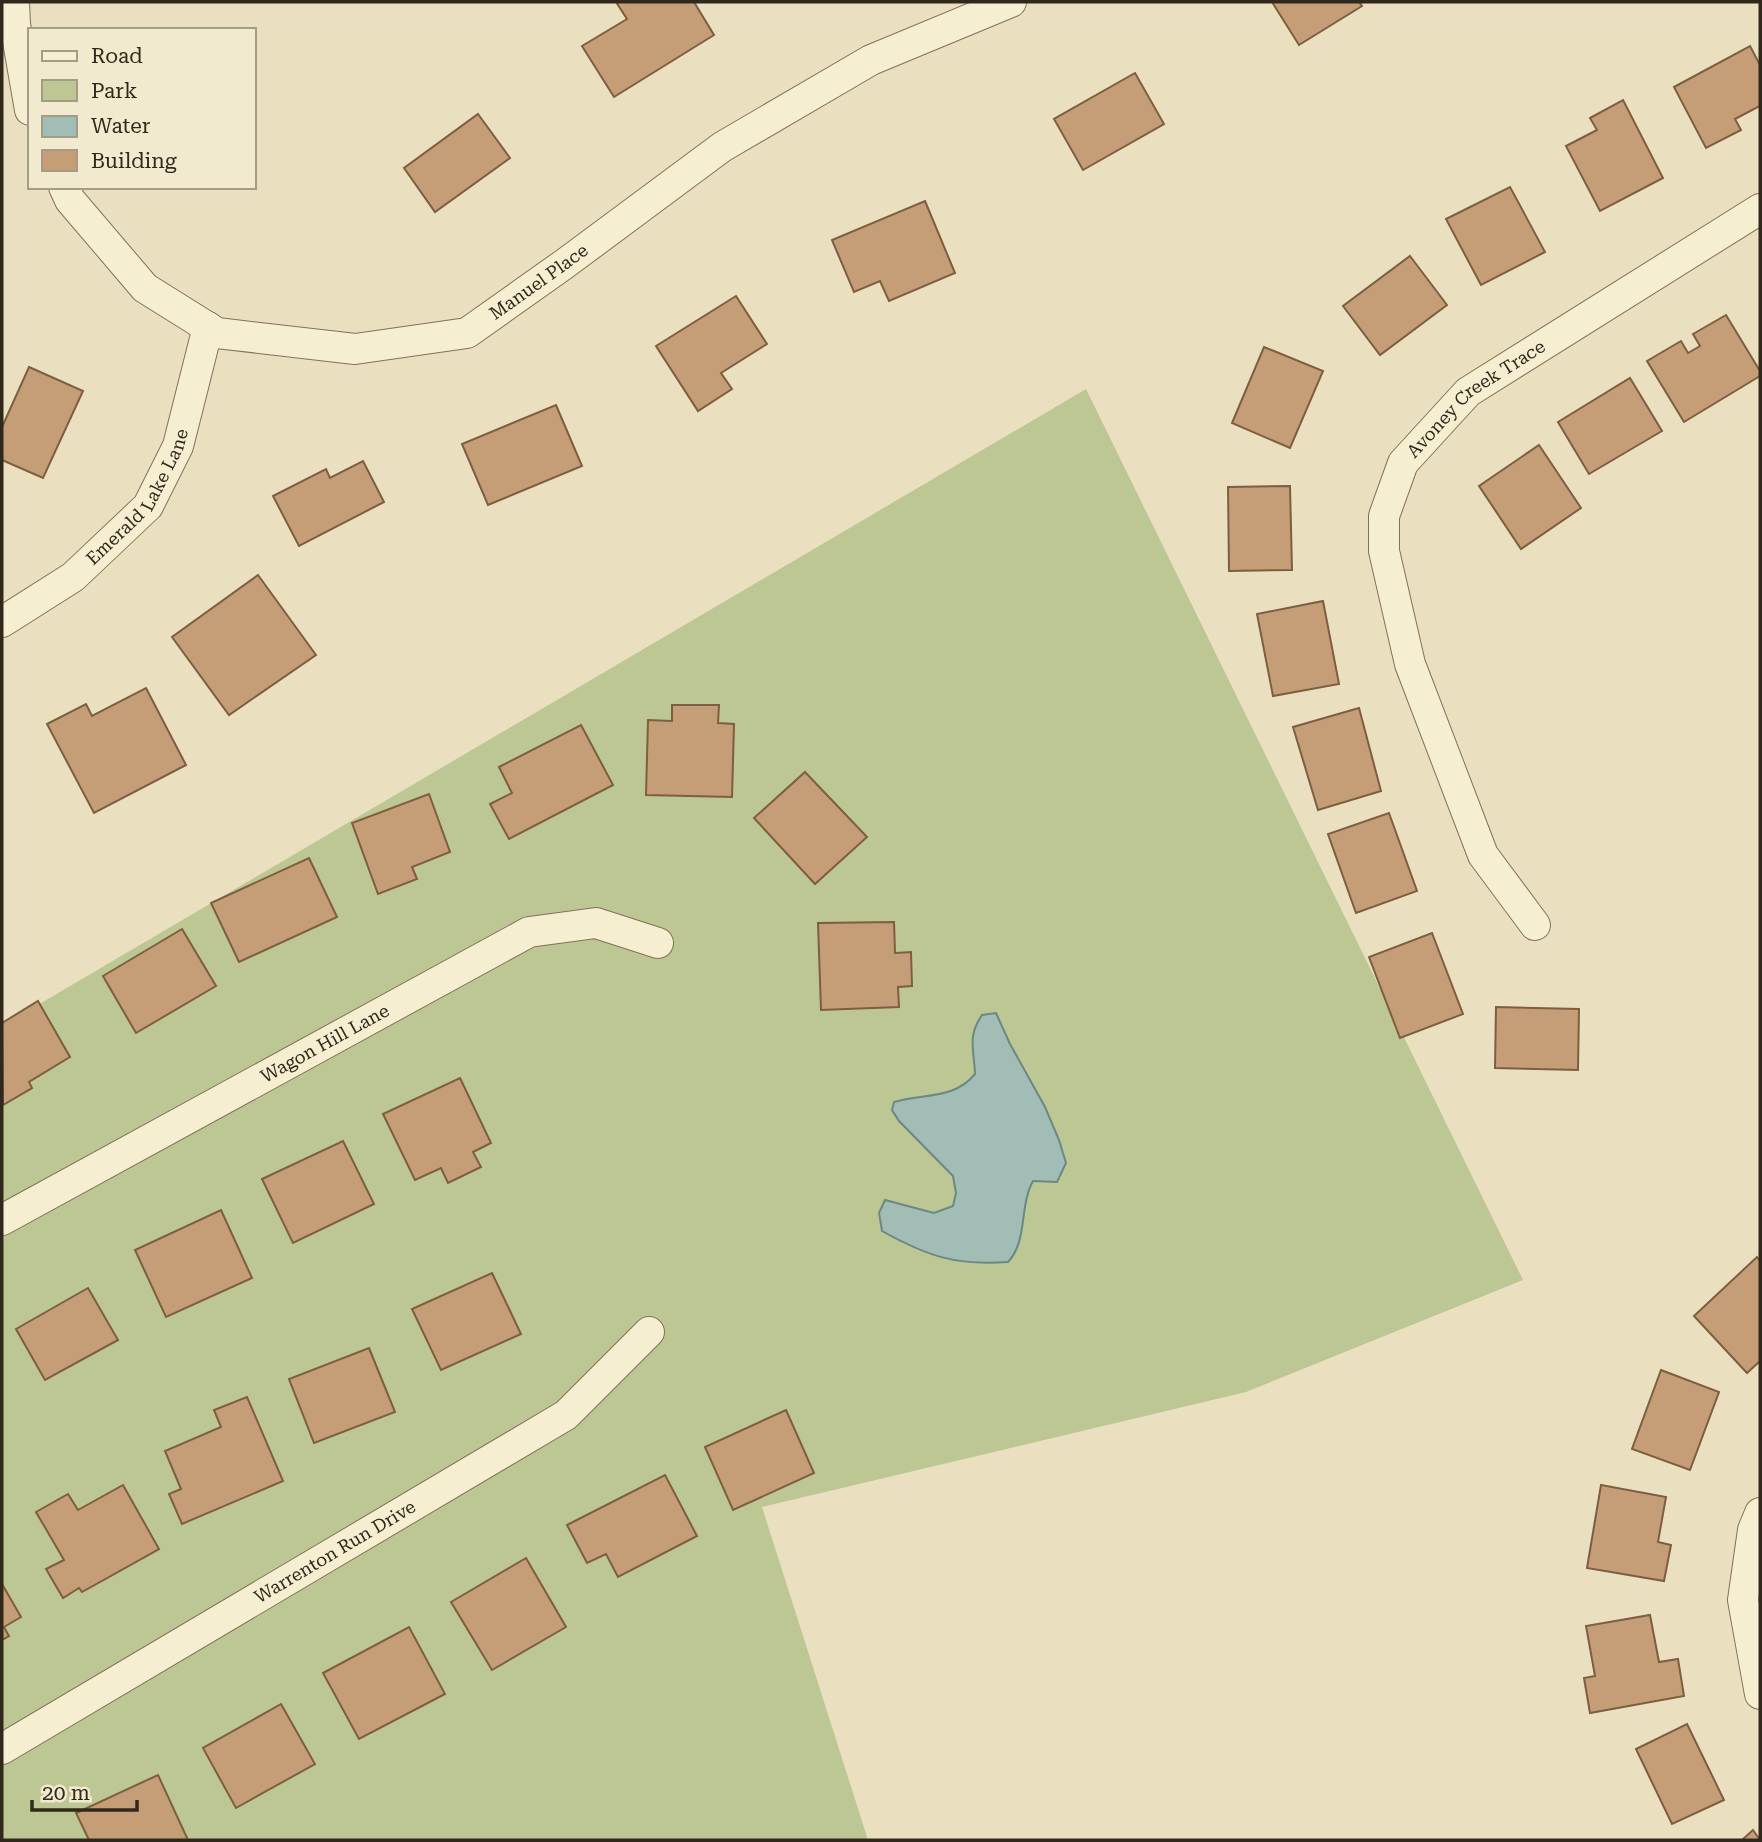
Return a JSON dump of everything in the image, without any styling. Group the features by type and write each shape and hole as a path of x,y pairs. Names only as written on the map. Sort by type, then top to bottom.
{"street":[{"path":"14,2 15,24 28,99"},
{"name":"Manuel Place","path":"65,189 70,200 145,288 217,333 355,349 467,333 722,147 871,60 1011,2"},
{"name":"Avoney Creek Trace","path":"1535,925 1483,855 1410,664 1384,551 1384,516 1403,463 1468,392 1760,209"},
{"name":"Emerald Lake Lane","path":"2,622 73,577 148,506 178,446 208,327"},
{"name":"Wagon Hill Lane","path":"2,1220 529,932 596,923 658,943"},
{"name":"Warrenton Run Drive","path":"2,1749 566,1415 649,1332"},
{"path":"1760,1513 1753,1530 1743,1600 1760,1694"}],"green space":[{"path":"1086,389 1523,1280 1246,1392 762,1507 868,1840 2,1840 2,1026"}],"water":[{"path":"996,1013 1045,1107 1066,1163 1057,1182 1033,1181 1026,1201 1018,1244 1008,1262 957,1261 913,1247 882,1231 879,1213 885,1200 934,1213 953,1206 956,1193 953,1176 899,1121 892,1110 894,1102 948,1092 967,1082 975,1074 974,1030 982,1015"}],"building":[{"path":"616,2 694,2 714,35 614,97 582,46 627,19"},
{"path":"1272,2 1359,2 1362,6 1299,45"},
{"path":"1750,46 1760,65 1760,106 1735,119 1741,130 1706,148 1674,87"},
{"path":"1135,73 1164,124 1083,170 1054,119"},
{"path":"1623,100 1663,178 1600,211 1566,146 1597,130 1590,118"},
{"path":"478,114 510,158 435,212 404,168"},
{"path":"1510,187 1545,252 1481,285 1446,219"},
{"path":"925,201 955,273 889,301 880,281 854,292 832,240"},
{"path":"1410,256 1447,305 1380,355 1343,306"},
{"path":"736,296 767,344 721,373 732,389 698,411 656,346"},
{"path":"1726,315 1760,371 1760,376 1684,422 1647,361 1681,341 1688,353 1700,346 1693,334"},
{"path":"1264,347 1323,371 1290,448 1232,423"},
{"path":"29,367 83,391 43,478 2,460 2,427"},
{"path":"1630,378 1662,431 1589,474 1558,422"},
{"path":"556,405 582,466 488,505 462,444"},
{"path":"1539,445 1581,508 1521,549 1479,486"},
{"path":"363,461 384,502 299,546 273,496 326,469 330,478"},
{"path":"1290,486 1292,570 1229,571 1228,487"},
{"path":"258,575 316,655 229,715 172,637"},
{"path":"1323,601 1339,684 1273,696 1257,614"},
{"path":"146,688 186,765 94,813 47,724 86,704 92,716"},
{"path":"672,705 719,705 718,723 734,724 732,797 646,795 648,720 672,721"},
{"path":"1359,708 1381,791 1318,810 1293,727"},
{"path":"581,725 613,785 509,839 490,804 512,793 499,767"},
{"path":"805,772 867,837 815,884 754,818"},
{"path":"429,794 450,852 412,867 417,879 378,894 352,823"},
{"path":"1389,813 1417,891 1356,913 1328,834"},
{"path":"309,858 337,917 239,962 211,903"},
{"path":"894,922 895,953 911,952 912,986 898,987 899,1007 821,1010 818,923"},
{"path":"182,929 216,986 136,1033 103,976"},
{"path":"1432,933 1463,1014 1400,1038 1369,957"},
{"path":"38,1001 70,1057 29,1082 32,1088 3,1105 2,1023"},
{"path":"1496,1007 1579,1009 1578,1070 1495,1068"},
{"path":"460,1078 491,1143 473,1152 481,1167 448,1183 441,1168 415,1180 383,1114"},
{"path":"343,1141 374,1204 293,1243 262,1179"},
{"path":"221,1210 252,1278 166,1317 135,1250"},
{"path":"1757,1257 1760,1261 1760,1361 1747,1373 1694,1316"},
{"path":"492,1273 521,1334 441,1370 412,1309"},
{"path":"88,1288 118,1340 45,1380 16,1329"},
{"path":"369,1348 395,1412 314,1443 289,1379"},
{"path":"1661,1370 1719,1392 1690,1470 1632,1449"},
{"path":"247,1397 283,1481 182,1524 169,1494 181,1489 165,1451 221,1427 214,1410"},
{"path":"786,1410 814,1473 733,1510 705,1447"},
{"path":"665,1475 697,1536 618,1577 606,1554 587,1563 567,1525"},
{"path":"123,1485 159,1549 82,1592 79,1588 63,1598 46,1569 64,1560 36,1512 68,1494 78,1510"},
{"path":"1601,1485 1666,1497 1658,1542 1671,1545 1664,1581 1587,1568"},
{"path":"526,1558 566,1627 492,1670 451,1602"},
{"path":"2,1584 21,1617 4,1627 9,1636 2,1640"},
{"path":"1650,1615 1659,1662 1678,1659 1684,1696 1590,1713 1584,1678 1595,1676 1586,1626"},
{"path":"409,1627 445,1694 359,1739 323,1673"},
{"path":"281,1704 315,1764 236,1808 203,1748"},
{"path":"1687,1724 1724,1800 1672,1824 1636,1749"},
{"path":"158,1775 188,1840 89,1840 76,1813"},
{"path":"1753,1830 1760,1840 1742,1840"}]}
